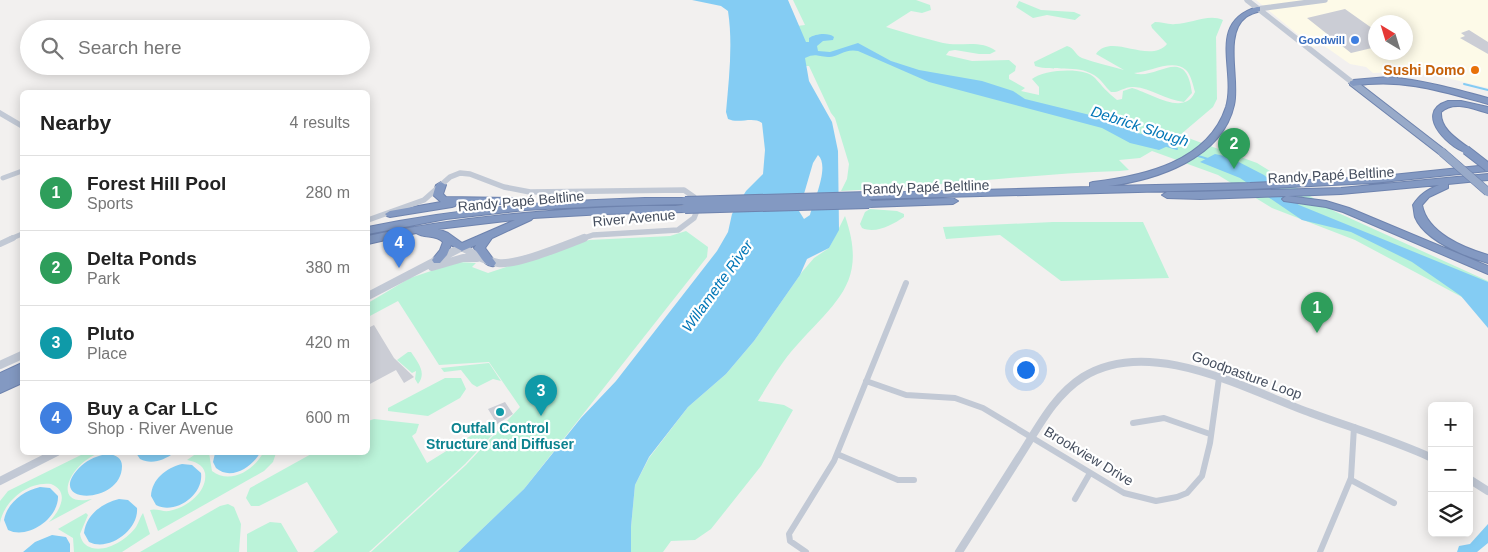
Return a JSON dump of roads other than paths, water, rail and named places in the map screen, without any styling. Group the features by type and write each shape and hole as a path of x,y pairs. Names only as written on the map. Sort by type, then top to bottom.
{"highway":[{"path":"927,195 1098,184 1146,176 1174,165 1205,145 1222,125 1231,105 1230,34 1244,14 1257,9"},
{"path":"1353,83 1380,78 1398,79 1488,101"},
{"path":"1353,83 1488,187"},
{"path":"1488,110 1469,104 1452,103 1443,106 1437,112 1436,118 1441,127 1466,150 1488,166"},
{"path":"1442,152 1488,192"},
{"name":"Randy Papé Beltline","path":"370,231 427,218 493,209 576,202 685,205 1256,193 1287,184 1445,173 1488,166"},
{"name":"Randy Papé Beltline","path":"868,200 927,195 1297,193 1488,177"},
{"path":"1463,180 1427,194 1419,203 1419,214 1430,230 1446,243 1469,254 1488,259"},
{"path":"440,185 438,195 442,199 576,202"},
{"path":"1256,193 1312,201 1353,213 1488,270"},
{"path":"390,214 468,201"},
{"name":"Randy Papé Beltline","path":"370,239 432,225 508,215 649,210 685,205"},
{"path":"382,236 424,232 445,236 462,248 528,218 649,210"},
{"path":"491,263 479,248 494,232"},
{"path":"437,260 448,242 445,236"},
{"path":"0,378 20,369"},
{"path":"0,388 20,379"}],"street":[{"path":"1246,0 1353,83"},
{"path":"1257,9 1325,0"},
{"path":"0,113 20,125"},
{"path":"0,120 8,116"},
{"path":"3,178 20,172"},
{"name":"River Avenue","path":"440,185 450,177 463,173 504,187 530,192 676,189 687,191 694,197 694,218 678,230 592,235 513,262 491,263 480,259 462,248"},
{"path":"370,219 420,202 440,185"},
{"path":"0,244 20,235"},
{"path":"370,295 462,248"},
{"path":"414,272 463,258 480,259"},
{"path":"806,552 790,541 789,534 837,454 906,283"},
{"path":"0,365 20,356"},
{"name":"Goodpasture Loop","path":"959,552 1031,436 1052,404 1067,387 1082,377 1105,368 1128,363 1166,364 1187,368 1354,427 1428,456"},
{"name":"Brookview Drive","path":"866,381 906,395 944,396 965,400 989,410 1134,498 1154,501 1177,498 1190,490 1200,480 1204,469 1219,378"},
{"path":"1133,423 1164,418 1210,434"},
{"path":"1320,552 1350,480 1354,427"},
{"path":"837,454 898,480 914,480"},
{"path":"0,481 51,455"},
{"path":"1075,499 1090,473"},
{"path":"1350,480 1394,503"},
{"path":"1473,482 1488,491"}],"water":[{"name":"Willamette River","path":"692,0 788,0 806,42 809,42 809,38 818,35 828,34 834,37 833,40 823,41 817,46 818,51 830,52 858,43 891,61 919,70 982,81 1013,91 1025,99 1090,115 1137,133 1179,141 1159,150 1130,143 1102,128 929,82 858,51 853,50 831,57 808,56 805,58 809,81 832,122 838,151 839,230 829,248 807,259 800,275 754,341 726,374 688,407 649,457 635,485 631,552 458,552 524,489 581,418 616,381 717,251 728,232 732,214 746,191 763,174 765,150 762,123 754,120 737,121 728,119 726,112 730,36 728,11 721,6","holes":["818,155 821,160 822,175 810,215 804,219 799,211 813,163"]},
{"path":"1215,154 1229,157 1264,175 1299,205 1488,282 1488,328 1461,296 1412,262 1351,232 1302,220 1240,178 1200,162"},
{"path":"101,455 114,455 118,457 122,466 119,479 110,488 98,494 86,496 76,494 71,488 71,479 81,466"},
{"path":"137,455 171,455 153,462 140,459"},
{"path":"214,455 258,455 247,467 234,473 222,472 216,468 213,462"},
{"path":"182,464 192,465 201,473 198,489 187,501 179,505 164,507 156,505 151,496 157,479 165,471"},
{"path":"40,487 50,488 58,496 57,504 48,519 41,525 24,532 8,530 4,520 8,508 28,491"},
{"path":"119,499 128,500 137,508 133,524 128,531 114,541 105,544 89,542 84,533 91,515 107,503"},
{"path":"1488,524 1488,543 1477,552 1457,552 1459,546 1470,544"},
{"path":"52,535 66,537 70,544 70,552 23,552 35,542"}],"waterway":[{"path":"1464,84 1488,90"},
{"name":"Debrick Slough","path":"1167,146 1177,149"},
{"name":"Debrick Slough","path":"1195,155 1208,159"}],"place":[{"name":"Goodwill","path":"1355,40"},
{"name":"Sushi Domo","path":"1475,70"},
{"name":"Delta Ponds","path":"1234,169"},
{"name":"Buy a Car LLC","path":"399,268"},
{"name":"Forest Hill Pool","path":"1317,333"},
{"name":"Outfall Control Structure and Diffuser","path":"500,412"},
{"name":"Pluto","path":"541,416"}]}
